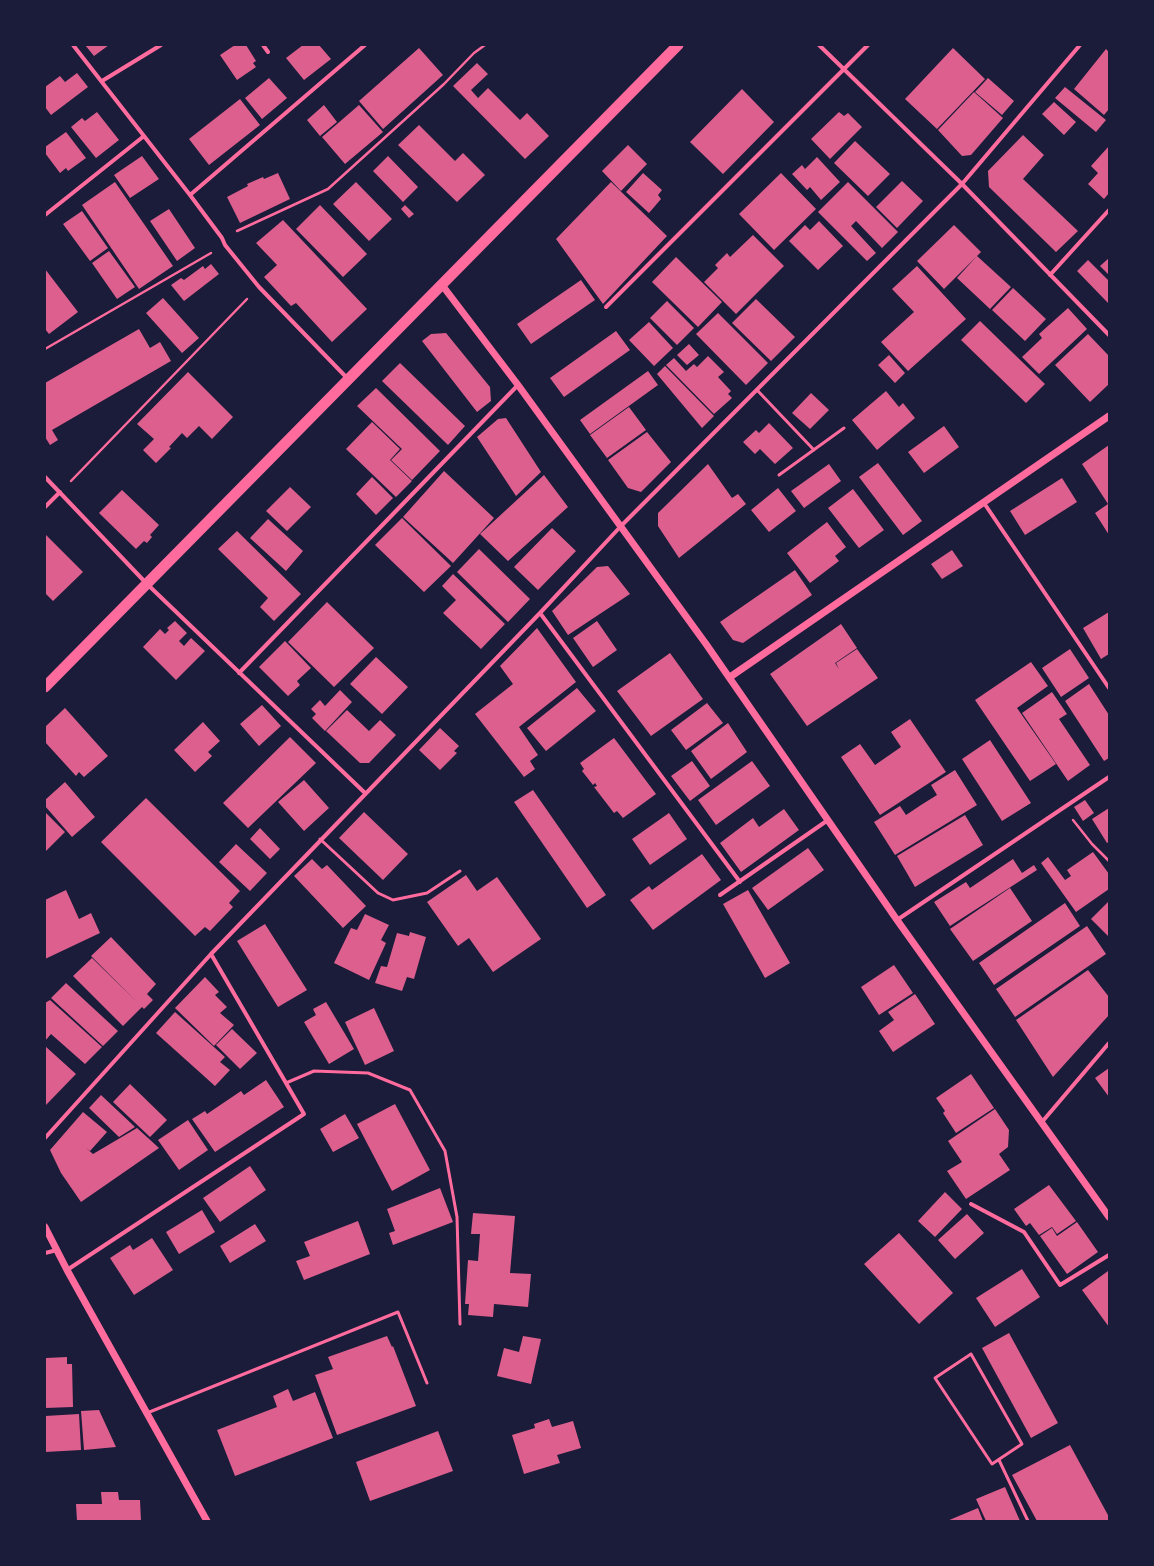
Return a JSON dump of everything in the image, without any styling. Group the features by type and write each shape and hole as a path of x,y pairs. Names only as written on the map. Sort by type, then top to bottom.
{"highway":[{"path":"45,687 678,45"}],"street":[{"path":"73,45 190,195 222,238 225,245 259,287 349,379"},
{"path":"102,81 161,45"},
{"path":"263,45 268,52"},
{"path":"190,195 365,45"},
{"path":"819,45 962,184 1109,335"},
{"path":"606,307 868,45"},
{"path":"45,1138 211,954 320,839 540,613 621,526 962,184 1080,45"},
{"path":"45,215 144,136"},
{"path":"1050,275 1109,210"},
{"path":"442,285 518,385 730,677 897,920 1109,1217"},
{"path":"239,672 518,385"},
{"path":"730,677 1109,416"},
{"path":"45,477 146,583 365,793"},
{"path":"45,507 60,492"},
{"path":"984,502 1109,688"},
{"path":"540,613 740,882"},
{"path":"897,920 1109,777"},
{"path":"720,896 828,820"},
{"path":"67,1270 304,1114 211,954"},
{"path":"1042,1122 1109,1043"},
{"path":"971,1204 1024,1232 1060,1285 1109,1255"},
{"path":"45,1227 67,1270 208,1521"},
{"path":"45,1253 57,1250"}],"lane":[{"path":"757,390 814,450"},
{"path":"779,475 844,428"},
{"path":"320,839 378,893 393,900 427,894 460,871"},
{"path":"286,1083 314,1071 368,1073 410,1090 445,1152 457,1217 460,1324"},
{"path":"147,1413 398,1312 427,1383"},
{"path":"971,1354 1022,1444 999,1460 992,1464 935,1378 971,1354"},
{"path":"999,1460 1028,1521"}],"path":[{"path":"222,238 328,189 444,84 474,53 485,45"},
{"path":"45,349 225,245"},
{"path":"60,492 259,287"},
{"path":"1063,807 1092,844 1109,861"}],"building":[{"path":"85,45 109,45 94,56"},
{"path":"235,45 246,45 256,61 253,63 256,67 237,80 220,55"},
{"path":"303,45 319,45 331,59 304,80 286,58"},
{"path":"419,48 443,75 383,129 359,101"},
{"path":"953,48 985,79 937,129 905,99"},
{"path":"1106,49 1109,52 1109,109 1104,115 1074,89"},
{"path":"477,63 488,74 471,90 478,98 488,88 520,120 527,113 549,136 525,159 453,86"},
{"path":"77,73 88,87 51,115 45,107 45,87 60,76 65,82"},
{"path":"269,78 287,98 262,119 245,98"},
{"path":"988,78 1014,101 1002,115 975,92"},
{"path":"1065,87 1106,120 1096,132 1055,98"},
{"path":"742,89 774,122 723,174 690,142"},
{"path":"974,92 1003,118 971,155 962,156 938,130"},
{"path":"240,99 260,125 209,165 189,139"},
{"path":"1054,102 1076,122 1064,135 1042,114"},
{"path":"324,105 337,122 320,136 307,120"},
{"path":"359,105 383,132 345,164 322,137"},
{"path":"97,112 119,140 96,158 71,127 82,118 85,121"},
{"path":"839,112 844,116 848,113 862,127 830,159 811,139"},
{"path":"419,125 455,161 463,153 485,175 457,202 398,145"},
{"path":"66,132 86,158 68,171 66,168 60,173 45,153 45,147"},
{"path":"1023,135 1044,155 1023,179 1078,231 1056,252 989,187 988,171"},
{"path":"855,141 890,174 868,196 834,163"},
{"path":"628,145 647,164 621,191 602,171"},
{"path":"1109,146 1109,193 1104,199 1088,184 1098,173 1091,166"},
{"path":"142,156 159,179 130,198 114,175"},
{"path":"388,156 418,187 403,202 373,171"},
{"path":"817,157 840,182 821,200 810,187 807,190 792,174 802,165 805,169"},
{"path":"278,173 290,199 240,223 227,197 248,186 247,184 263,177 264,179"},
{"path":"643,173 662,190 658,195 661,199 649,213 626,192"},
{"path":"781,173 816,209 774,250 739,214"},
{"path":"902,181 923,201 897,228 876,207"},
{"path":"115,182 173,266 139,289 82,205"},
{"path":"356,182 392,219 369,241 333,204"},
{"path":"611,182 667,236 603,304 556,239"},
{"path":"848,182 898,232 882,248 856,221 851,226 876,253 867,261 818,212"},
{"path":"320,205 367,254 343,277 296,229"},
{"path":"405,205 414,214 409,218 401,209"},
{"path":"169,209 195,248 177,261 150,221"},
{"path":"82,211 108,248 90,261 63,224"},
{"path":"283,220 367,309 332,342 296,303 291,306 264,277 277,265 256,243"},
{"path":"819,221 843,246 818,270 789,241 805,225 810,230"},
{"path":"954,225 981,252 944,289 917,261"},
{"path":"753,235 784,266 736,314 704,282 718,268 715,265 727,253 730,257"},
{"path":"109,251 135,287 117,299 92,263"},
{"path":"977,256 1011,287 990,309 957,278"},
{"path":"676,257 722,302 698,327 652,282"},
{"path":"1109,258 1109,275 1100,266"},
{"path":"1088,260 1109,281 1109,304 1077,271"},
{"path":"211,264 219,274 184,301 171,285 181,278 184,280 203,266 205,269"},
{"path":"917,266 966,319 908,371 881,342 914,312 892,289"},
{"path":"45,269 78,312 49,334 45,329"},
{"path":"581,280 595,300 531,344 517,324"},
{"path":"1013,288 1046,319 1025,341 992,310"},
{"path":"163,298 199,338 182,353 146,313"},
{"path":"756,299 795,337 771,361 732,323"},
{"path":"667,301 694,328 677,345 650,318"},
{"path":"1068,308 1087,329 1039,374 1022,357 1042,338 1039,334"},
{"path":"718,313 768,363 746,385 696,334"},
{"path":"980,321 1045,384 1026,403 961,340"},
{"path":"649,322 673,348 654,366 629,340"},
{"path":"139,329 150,348 160,342 171,361 52,430 58,440 50,445 45,437 45,383"},
{"path":"616,331 630,350 564,397 550,378"},
{"path":"446,333 490,387 491,401 477,412 422,341 431,334"},
{"path":"1088,334 1109,356 1109,384 1090,402 1055,365"},
{"path":"689,344 699,355 687,365 677,355"},
{"path":"889,355 905,373 895,383 878,365"},
{"path":"708,356 724,372 718,377 731,391 728,394 732,398 714,414 666,365 674,358 686,371 694,364 697,367"},
{"path":"400,363 465,426 448,445 382,381"},
{"path":"665,366 714,416 702,428 657,374"},
{"path":"648,371 658,385 590,434 580,420"},
{"path":"188,372 233,417 212,439 199,426 187,438 182,433 169,447 171,448 156,463 143,450 154,439 137,424"},
{"path":"376,388 440,451 412,480 391,460 402,449 357,406"},
{"path":"886,391 899,407 903,403 915,418 877,450 852,420"},
{"path":"811,393 829,410 810,429 792,413"},
{"path":"629,407 646,430 607,458 590,435"},
{"path":"506,418 541,472 516,496 477,437 498,419"},
{"path":"372,422 400,449 390,460 412,481 396,497 346,449"},
{"path":"769,423 793,448 775,464 760,449 755,454 743,442 756,430 759,433"},
{"path":"944,426 959,447 924,473 908,452"},
{"path":"647,432 671,462 641,492 628,488 608,460"},
{"path":"1109,445 1109,535 1095,513 1108,504 1082,464"},
{"path":"878,463 922,521 903,535 859,477"},
{"path":"708,464 732,498 738,494 746,504 679,558 658,526 658,513"},
{"path":"829,464 841,481 804,508 791,491"},
{"path":"444,471 494,518 453,563 403,517"},
{"path":"544,475 568,507 508,561 480,534"},
{"path":"372,477 393,498 376,515 356,494"},
{"path":"1062,478 1077,502 1025,535 1010,511"},
{"path":"290,487 311,507 287,531 266,511"},
{"path":"778,488 796,511 769,532 751,510"},
{"path":"853,489 884,530 859,548 828,508"},
{"path":"122,490 159,525 150,535 152,537 147,543 144,541 136,549 99,513"},
{"path":"402,518 451,566 424,592 375,545"},
{"path":"268,519 303,551 286,571 250,538"},
{"path":"827,522 846,547 835,556 839,561 810,583 787,553"},
{"path":"552,528 576,551 538,590 514,567"},
{"path":"237,531 301,594 274,621 260,607 268,598 218,549"},
{"path":"45,534 83,572 53,601 45,593"},
{"path":"479,549 530,599 508,622 457,572"},
{"path":"952,550 963,566 942,579 931,564"},
{"path":"608,566 630,594 568,635 552,611 597,567"},
{"path":"795,570 812,595 743,643 733,640 720,622"},
{"path":"453,574 505,624 481,649 443,613 456,600 442,586"},
{"path":"327,602 374,648 334,687 288,642"},
{"path":"1109,612 1109,654 1101,659 1083,628"},
{"path":"175,621 187,633 179,641 184,646 191,638 205,651 176,680 143,647 160,629 165,634 169,630 167,628"},
{"path":"597,621 617,650 593,667 573,638"},
{"path":"841,624 857,648 835,663 839,669 836,663 857,649 878,678 807,726 770,674"},
{"path":"537,628 576,682 519,727 538,755 530,761 535,769 524,777 475,714 513,684 500,666"},
{"path":"285,641 311,668 297,681 300,685 288,696 259,667"},
{"path":"1070,649 1089,678 1061,697 1042,668"},
{"path":"670,653 703,699 651,736 617,691"},
{"path":"376,657 408,687 382,714 350,684"},
{"path":"1031,662 1048,686 1017,708 1056,764 1030,781 975,700"},
{"path":"1089,684 1109,715 1109,758 1104,761 1065,701"},
{"path":"577,688 596,711 546,751 527,728"},
{"path":"340,690 352,702 325,731 312,718 316,714 311,709 320,700 325,706"},
{"path":"1052,692 1067,714 1059,719 1090,765 1068,781 1022,713"},
{"path":"707,703 723,723 686,750 671,730"},
{"path":"262,705 281,726 259,746 240,724"},
{"path":"65,708 108,756 84,777 79,772 76,776 45,742 45,727"},
{"path":"347,710 369,731 380,720 396,735 369,763 360,763 326,731"},
{"path":"910,719 946,772 880,815 841,757 860,744 875,765 901,747 891,732"},
{"path":"203,722 220,741 208,752 212,756 195,772 174,750"},
{"path":"728,723 747,752 711,779 691,751"},
{"path":"440,728 459,746 454,751 457,753 440,770 419,750"},
{"path":"290,737 316,763 248,828 223,803"},
{"path":"614,738 656,794 623,818 617,811 614,813 594,787 597,786 595,783 593,785 582,771 584,769 580,763"},
{"path":"990,740 1031,803 1002,821 962,759"},
{"path":"692,761 710,786 690,801 671,776"},
{"path":"752,761 770,786 716,825 698,800"},
{"path":"955,770 977,805 895,855 874,822 900,806 906,815 937,795 931,785"},
{"path":"304,780 329,808 304,831 278,802"},
{"path":"65,782 95,817 72,837 45,806 45,800"},
{"path":"533,790 606,895 587,908 514,802"},
{"path":"146,798 240,891 229,903 233,907 210,931 205,927 195,936 101,842"},
{"path":"1085,800 1094,813 1083,821 1074,807"},
{"path":"1109,808 1109,842 1107,843 1092,819"},
{"path":"784,809 799,830 741,872 720,843 753,818 759,827"},
{"path":"45,812 65,832 45,852"},
{"path":"364,812 408,854 383,880 339,838"},
{"path":"669,813 687,839 650,865 632,839"},
{"path":"965,815 983,845 915,887 897,856"},
{"path":"260,828 280,849 270,859 250,839"},
{"path":"236,844 267,873 250,891 219,862"},
{"path":"808,848 824,870 768,910 752,888"},
{"path":"1093,852 1109,874 1109,889 1076,912 1041,863 1048,857 1065,880 1071,876 1067,870"},
{"path":"702,854 721,880 653,930 630,900 649,886 652,890"},
{"path":"312,859 322,869 327,865 366,906 343,928 294,876"},
{"path":"1013,859 1022,873 1034,865 1037,870 950,926 934,902 966,882 970,888"},
{"path":"466,875 477,891 497,877 541,939 493,972 469,938 458,946 427,902"},
{"path":"1010,888 1032,921 973,961 950,929"},
{"path":"66,890 79,919 91,913 100,933 45,959 45,900"},
{"path":"748,890 790,963 765,978 723,904"},
{"path":"1109,901 1109,937 1091,919"},
{"path":"1065,903 1080,926 994,985 979,963"},
{"path":"365,914 389,925 381,940 386,943 369,980 334,963 351,928 357,930"},
{"path":"265,924 307,990 278,1007 237,941"},
{"path":"1087,926 1106,954 1015,1017 996,989"},
{"path":"410,932 426,937 414,979 407,977 402,991 375,983 381,966 387,967 397,933 409,936"},
{"path":"111,937 156,984 147,994 153,1000 144,1009 142,1007 123,1026 73,976 92,958 137,1002 91,956"},
{"path":"894,965 913,993 879,1015 861,987"},
{"path":"1088,970 1109,997 1109,1015 1053,1077 1016,1020"},
{"path":"205,977 219,992 215,995 227,1007 220,1013 234,1025 214,1046 175,1008"},
{"path":"66,983 118,1031 103,1046 51,998"},
{"path":"915,994 935,1024 893,1052 879,1031 894,1020 888,1012"},
{"path":"50,1000 102,1047 85,1064 51,1034 45,1041 45,1003"},
{"path":"326,1002 354,1049 329,1064 304,1022 316,1015 313,1009"},
{"path":"374,1008 394,1051 365,1065 345,1022"},
{"path":"175,1012 225,1057 220,1062 230,1070 215,1086 156,1033"},
{"path":"232,1029 257,1053 240,1069 216,1045"},
{"path":"45,1046 76,1074 45,1106"},
{"path":"1109,1068 1109,1097 1095,1078"},
{"path":"971,1074 994,1108 956,1133 943,1113 945,1111 936,1098"},
{"path":"266,1080 284,1107 215,1152 192,1119 205,1111 207,1114 241,1091 244,1095"},
{"path":"130,1084 167,1120 150,1137 113,1102"},
{"path":"101,1095 135,1127 119,1137 89,1108"},
{"path":"395,1104 430,1170 392,1191 357,1124"},
{"path":"995,1109 1009,1130 1008,1147 999,1154 1010,1170 966,1199 947,1171 962,1162 948,1141"},
{"path":"83,1112 107,1132 90,1151 85,1147 93,1154 137,1128 159,1148 81,1202 61,1173 50,1150"},
{"path":"345,1114 359,1138 333,1152 320,1129"},
{"path":"188,1120 208,1150 179,1170 158,1140"},
{"path":"250,1166 266,1190 220,1222 203,1198"},
{"path":"1049,1185 1076,1221 1057,1234 1052,1227 1039,1235 1030,1223 1026,1226 1014,1209"},
{"path":"440,1188 453,1222 393,1245 389,1233 395,1231 387,1209"},
{"path":"945,1192 962,1209 935,1237 918,1221"},
{"path":"202,1210 215,1232 179,1254 166,1232"},
{"path":"473,1213 515,1216 510,1273 531,1274 528,1307 494,1304 493,1317 468,1315 469,1304 465,1304 468,1260 478,1261 480,1234 471,1234"},
{"path":"967,1214 984,1233 955,1259 938,1240"},
{"path":"358,1221 370,1254 304,1280 296,1261 310,1256 304,1242"},
{"path":"1077,1222 1098,1252 1067,1274 1040,1236 1052,1228 1057,1236"},
{"path":"255,1224 266,1241 230,1263 220,1246"},
{"path":"899,1233 953,1293 919,1324 864,1264"},
{"path":"152,1238 173,1270 134,1295 110,1258 130,1245 133,1250"},
{"path":"1022,1269 1040,1297 995,1327 976,1298"},
{"path":"1108,1271 1109,1272 1109,1327 1082,1290"},
{"path":"1009,1333 1058,1423 1031,1438 982,1348"},
{"path":"387,1336 392,1347 393,1346 416,1406 337,1435 315,1375 333,1369 328,1357"},
{"path":"523,1336 541,1339 531,1384 497,1376 504,1348 519,1352"},
{"path":"67,1357 67,1364 72,1364 73,1407 45,1408 46,1358"},
{"path":"288,1389 293,1401 315,1392 333,1438 235,1476 217,1430 277,1407 273,1396"},
{"path":"99,1410 116,1447 84,1450 81,1411"},
{"path":"79,1414 81,1450 45,1452 45,1416"},
{"path":"549,1419 552,1427 573,1421 581,1448 557,1455 560,1463 524,1474 512,1435 535,1428 534,1424"},
{"path":"438,1431 453,1471 370,1501 356,1462"},
{"path":"1070,1445 1109,1517 1109,1521 1037,1521 1012,1475"},
{"path":"1005,1487 1020,1521 986,1521 976,1499"},
{"path":"101,1492 118,1492 119,1500 140,1500 141,1521 77,1521 76,1504 102,1504"},
{"path":"978,1508 983,1521 947,1521"}]}
